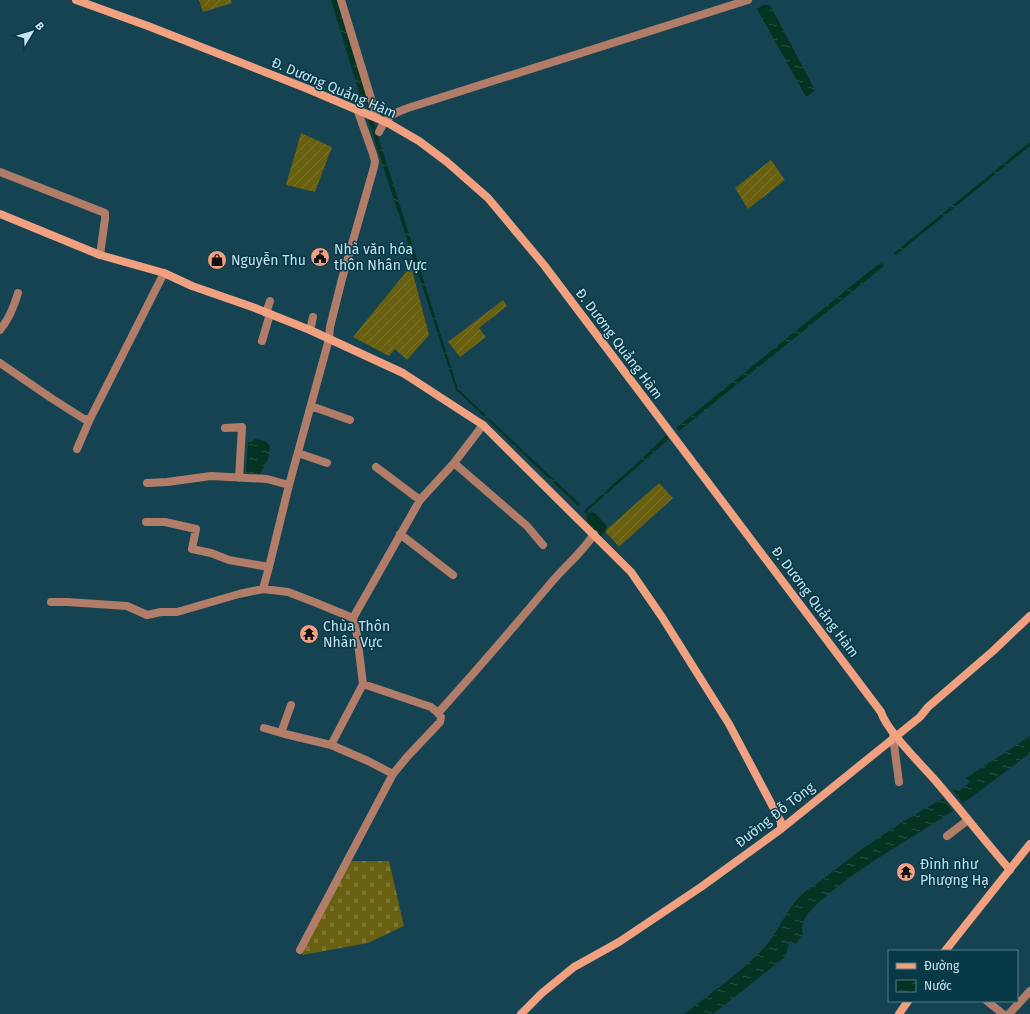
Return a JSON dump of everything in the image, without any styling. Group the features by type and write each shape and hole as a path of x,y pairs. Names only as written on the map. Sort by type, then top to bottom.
{"main road":[{"name":"Đ. Dương Quảng Hàm","path":"76,0 148,26 380,119 419,141 447,162 488,198 544,265 881,712 895,736 943,789 1010,870"},
{"path":"0,214 100,255 164,273 192,286 310,330 403,374 483,425 631,572 662,617 729,724 781,822 781,830"},
{"name":"Đường Đỗ Tông","path":"521,1014 542,993 574,967 619,942 701,887 781,830 920,716 928,707 1030,616"},
{"path":"946,950 1030,844"},
{"path":"899,1014 907,1002"}],"street":[{"path":"341,0 380,119 378,132"},
{"path":"380,119 399,111 748,0"},
{"path":"263,589 270,567 289,485 329,339 330,326 342,279 374,167 374,154 357,109"},
{"path":"0,172 104,213 105,219 100,255"},
{"path":"77,449 90,419 164,273"},
{"path":"0,330 7,322 18,293"},
{"path":"262,341 270,301"},
{"path":"310,330 313,317"},
{"path":"0,363 84,419 90,419"},
{"path":"311,406 350,420"},
{"path":"331,745 363,684 357,635 353,618 420,500 454,463 483,425"},
{"path":"225,428 242,427 239,478"},
{"path":"298,453 327,463"},
{"path":"454,463 527,526 543,546"},
{"path":"376,467 420,500"},
{"path":"147,483 211,476 267,480 289,485"},
{"path":"146,522 165,522 196,529 192,549 211,553 229,560 270,567"},
{"path":"400,534 453,575"},
{"path":"438,713 479,668 558,574 588,543 594,534"},
{"path":"51,602 127,606 147,615 161,612 177,612 239,594 263,589 288,592 353,618"},
{"path":"300,950 393,774 440,722 441,717 430,707 363,684"},
{"path":"282,733 291,705"},
{"path":"264,728 331,745 393,774"},
{"path":"895,736 899,782"},
{"path":"948,836 966,818"},
{"path":"1009,1014 1030,990"},
{"path":"989,1002 1003,1014"}],"green space":[{"path":"199,0 231,0 232,3 203,12"},
{"path":"301,133 332,147 315,192 286,185"},
{"path":"771,160 785,180 748,209 735,188"},
{"path":"411,266 429,335 407,360 395,349 389,356 353,337"},
{"path":"503,300 507,306 479,328 486,337 460,357 448,342"},
{"path":"659,483 673,498 619,547 605,531"},
{"path":"343,861 389,861 404,926 368,943 302,955"}],"water":[{"path":"331,0 337,0 369,104 359,102 359,92"},
{"path":"763,5 770,5 815,90 806,97 757,9"},
{"path":"368,120 373,120 458,389 580,504 578,506 456,390"},
{"path":"1030,142 1030,146 896,255 894,253"},
{"path":"881,262 884,266 679,431 676,428"},
{"path":"666,435 669,439 587,511 603,527 602,530 584,512 585,510"},
{"path":"255,439 265,441 270,446 268,459 260,474 246,472 248,442 252,442"},
{"path":"1030,736 1030,753 951,812 846,880 818,903 806,917 802,925 803,934 796,944 790,941 785,957 713,1014 684,1014 734,976 762,950 769,942 792,906 806,891 862,849 904,821 943,798 953,790 959,791 970,782 966,778"}],"pier":[{"path":"951,788 965,805 954,813 942,797"}],"waterway":[{"path":"592,518 601,528 598,532"}],"place":[{"name":"Nhà văn hóa thôn Nhân Vực","path":"320,257"},
{"name":"Nguyễn Thu","path":"217,260"},
{"name":"Chùa Thôn Nhân Vực","path":"309,634"},
{"name":"Đình như Phượng Hạ","path":"906,872"}]}
